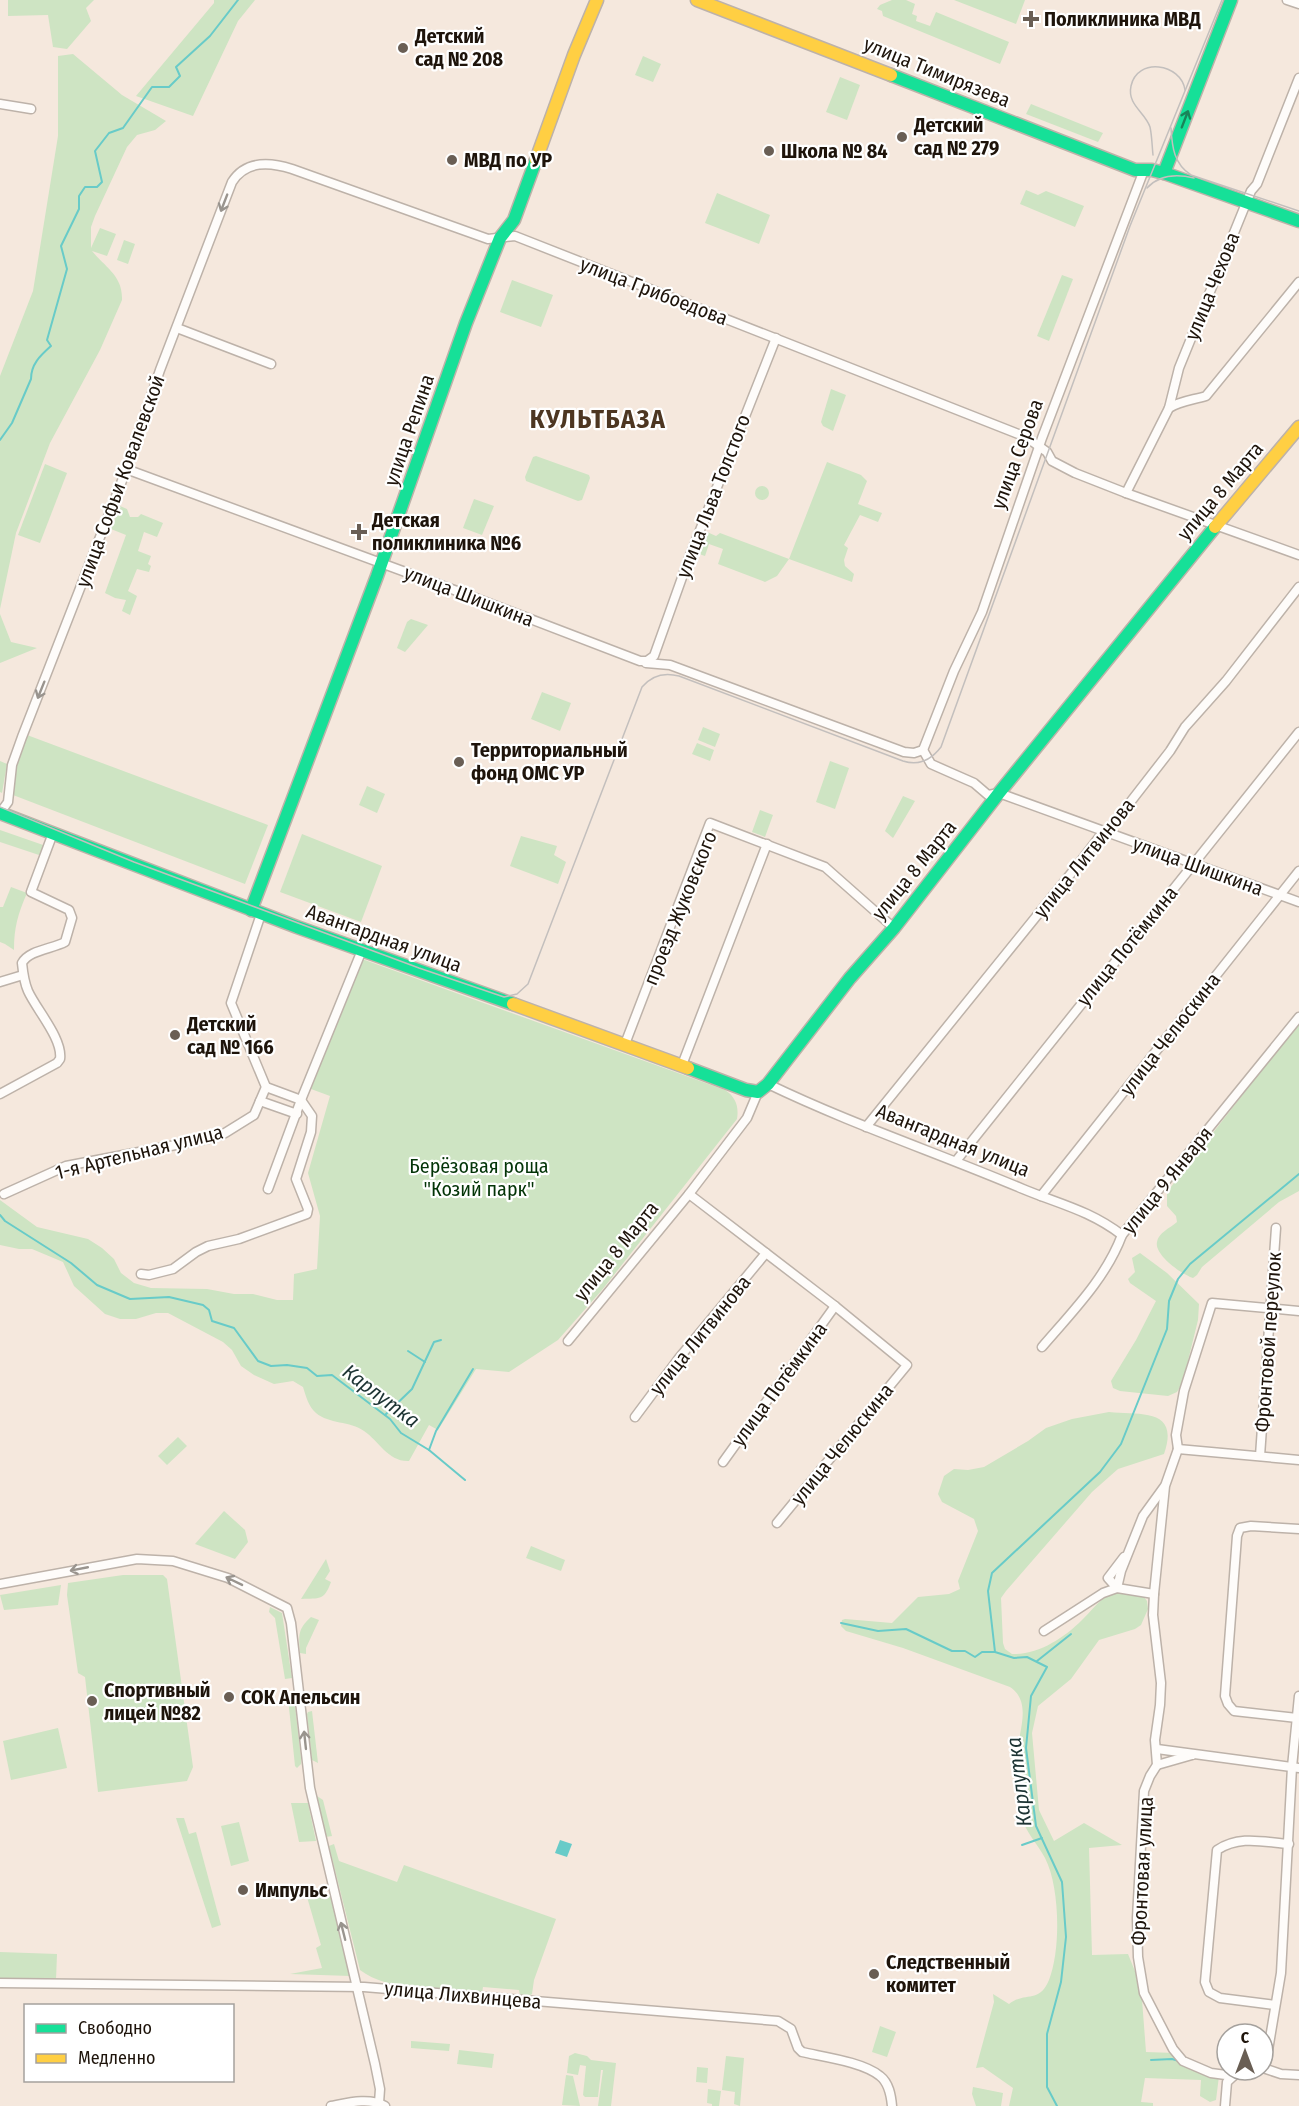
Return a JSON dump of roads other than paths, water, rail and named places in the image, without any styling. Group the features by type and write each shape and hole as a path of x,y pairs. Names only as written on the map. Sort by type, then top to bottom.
{"street":[{"name":"улица Репина","path":"256,912 466,323 500,238 514,220 574,55 597,0"},
{"name":"улица Тимирязева","path":"697,0 1135,170 1164,174 1299,221"},
{"path":"1164,174 1231,0"},
{"path":"1287,0 1299,4"},
{"name":"улица Чехова","path":"1126,494 1169,408 1179,368 1299,78"},
{"path":"0,104 31,109"},
{"name":"улица Грибоедова","path":"261,164 280,165 488,239 515,236 1026,437 1047,452 1052,461 1074,473 1126,494"},
{"name":"улица Софьи Ковалевской","path":"0,813 8,802 12,765 22,737 126,469 232,182 240,172 261,164"},
{"name":"улица Серова","path":"923,750 954,671 982,612 1039,448 1144,170"},
{"path":"1169,408 1179,402 1192,401 1206,396 1299,282"},
{"path":"177,328 271,364"},
{"name":"улица Льва Толстого","path":"643,662 654,656 689,558 776,338"},
{"name":"улица 8 Марта","path":"568,1341 689,1194 747,1118 763,1088 850,978 894,928 999,793 1299,427"},
{"name":"улица Шишкина","path":"126,469 643,662 670,665 904,752 914,753 923,750 931,764 974,783 988,795 999,793 1299,902"},
{"path":"1126,494 1299,555"},
{"name":"улица Литвинова","path":"866,1127 1102,832 1111,828 1170,751 1185,727 1226,681 1299,587"},
{"name":"улица Потёмкина","path":"956,1161 1299,732"},
{"name":"Авангардная улица","path":"0,813 256,912 625,1044 746,1090 763,1088 1087,1213 1105,1222 1122,1235"},
{"name":"проезд Жуковского","path":"625,1044 710,824 825,867 894,928"},
{"path":"0,1094 57,1063 60,1059 61,1054 49,1028 28,990 22,963 27,956 57,947 65,942 72,918 69,910 31,892 53,833"},
{"path":"682,1065 767,844"},
{"name":"улица Челюскина","path":"1041,1196 1299,871"},
{"path":"256,912 231,1003 266,1087 260,1101 297,1114"},
{"path":"268,1189 301,1100 362,950"},
{"path":"0,982 23,975"},
{"name":"улица 9 Января","path":"1042,1347 1104,1271 1115,1254 1122,1235 1299,1017"},
{"path":"141,1274 149,1275 173,1269 208,1246 239,1239 307,1214 308,1209 296,1179 311,1132 312,1116 301,1100 266,1087"},
{"name":"1-я Артельная улица","path":"4,1194 66,1166 212,1138 254,1115 260,1101"},
{"path":"689,1194 835,1306"},
{"name":"Фронтовой переулок","path":"1260,1456 1276,1228"},
{"name":"улица Литвинова","path":"635,1417 679,1358 766,1253"},
{"name":"Фронтовая улица","path":"1215,2074 1183,2061 1173,2049 1144,1993 1138,1957 1137,1918 1144,1791 1157,1765 1155,1740 1161,1683 1154,1594 1165,1486 1178,1449 1176,1435 1184,1391 1212,1303 1269,1309"},
{"name":"улица Потёмкина","path":"723,1462 835,1306"},
{"name":"улица Челюскина","path":"777,1523 907,1365 835,1306"},
{"path":"1269,1309 1299,1311"},
{"path":"1178,1449 1299,1460"},
{"path":"1117,1588 1143,1516 1165,1486"},
{"path":"1297,1718 1234,1711 1225,1696 1237,1536 1240,1528 1251,1526 1299,1529"},
{"path":"0,1584 137,1559 173,1561 228,1578 287,1608 291,1623 310,1788 382,2104 364,2102 331,2106"},
{"path":"1044,1631 1103,1593 1117,1588 1154,1594"},
{"path":"1272,2022 1281,1973 1299,1696"},
{"path":"1157,1749 1296,1767"},
{"path":"1157,1765 1195,1754"},
{"path":"1275,2005 1220,1998 1209,1992 1205,1982 1217,1850 1228,1843 1241,1840 1289,1844"},
{"name":"улица Лихвинцева","path":"0,1983 357,1987 778,2022 791,2029 798,2048 802,2052 854,2064 881,2076 891,2096 892,2106"},
{"path":"1275,2072 1299,2075"},
{"path":"1225,2106 1227,2082"}],"water":[{"path":"560,1840 572,1844 567,1857 555,1853"}],"waterway":[{"name":"Карлутка","path":"0,440 12,423 31,379 34,365 51,346 47,340 67,269 61,246 79,209 79,196 85,187 97,187 102,182 95,151 109,133 123,128 152,87 169,87 180,76 176,67 210,36 238,0"},
{"path":"995,1652 988,1591 992,1573 1100,1472 1121,1444 1167,1329 1169,1301 1178,1279 1190,1264 1299,1174"},
{"name":"Карлутка","path":"0,1215 5,1221 71,1263 97,1285 130,1299 169,1297 203,1305 209,1310 212,1321 234,1328 258,1361 271,1366 287,1365 307,1368 317,1376 332,1375 390,1419 401,1433 429,1450 465,1480"},
{"path":"385,1415 412,1389 434,1342 441,1340"},
{"path":"408,1351 425,1362"},
{"path":"429,1450 436,1431 473,1369"},
{"name":"Карлутка","path":"841,1623 878,1631 906,1629 952,1651 965,1651 975,1657 982,1652 995,1652 1014,1658 1027,1657 1047,1667 1031,1696 1026,1748 1036,1826 1062,1882 1066,1937 1061,1982 1047,2034 1047,2087 1057,2106"},
{"path":"1037,1661 1071,1634"},
{"path":"1022,1845 1042,1838"},
{"path":"1151,2060 1179,2061"}],"tram line":[{"path":"0,807 134,862 419,968 504,997 517,994 528,984 642,687 654,677 668,674 679,676 903,761 914,763 929,758 941,747 1130,226 1222,0"},
{"path":"1153,155 1150,127 1130,93 1135,77 1150,67 1168,69 1182,81 1185,90"},
{"path":"1171,128 1177,160 1191,175 1299,211"},
{"path":"1147,188 1163,178 1181,176 1194,178"}],"place":[{"name":"Поликлиника МВД","path":"1031,19"},
{"name":"Детский сад № 208","path":"403,48"},
{"name":"Детский сад № 279","path":"902,137"},
{"name":"Школа № 84","path":"769,151"},
{"name":"МВД по УР","path":"452,160"},
{"name":"Детская поликлиника №6","path":"359,532"},
{"name":"Территориальный фонд ОМС УР","path":"459,762"},
{"name":"Детский сад № 166","path":"175,1035"},
{"name":"СОК Апельсин","path":"229,1697"},
{"name":"Спортивный лицей №82","path":"92,1701"},
{"name":"Импульс","path":"243,1890"},
{"name":"Следственный комитет","path":"874,1974"}],"district":[{"name":"КУЛЬТБАЗА","path":"598,419"}],"park label":[{"name":"Берёзовая роща \"Козий парк\"","path":"479,1178"}]}
